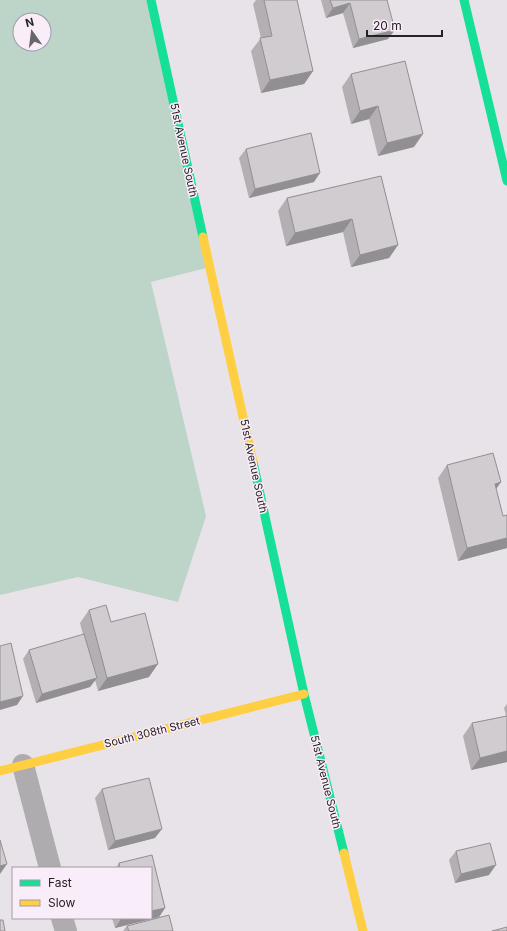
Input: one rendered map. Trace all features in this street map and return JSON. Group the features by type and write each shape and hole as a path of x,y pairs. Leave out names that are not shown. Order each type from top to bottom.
{"main road":[{"name":"51st Avenue South","path":"151,0 304,694 363,931"},
{"path":"464,0 507,181"},
{"name":"South 308th Street","path":"0,770 304,694"}],"street":[{"path":"23,765 50,867"},
{"path":"62,919 66,931"}],"green space":[{"path":"0,0 151,0 210,267 151,282 206,516 178,602 78,577 0,595"}],"building":[{"path":"264,0 297,0 313,71 270,80 260,38 272,36"},
{"path":"330,0 387,0 395,30 359,39 350,3 333,8"},
{"path":"405,61 423,134 387,143 378,106 360,111 351,74"},
{"path":"311,133 320,173 255,189 246,149"},
{"path":"381,176 398,245 360,255 352,219 295,233 287,198"},
{"path":"493,453 501,482 495,484 503,516 507,515 507,538 467,548 447,465"},
{"path":"106,605 111,622 145,613 158,664 107,678 89,610"},
{"path":"84,634 97,678 42,694 29,650"},
{"path":"11,643 23,696 0,702 0,646"},
{"path":"507,716 507,751 480,758 472,723"},
{"path":"149,778 162,829 115,841 102,789"},
{"path":"0,840 7,864 0,866"},
{"path":"490,843 496,865 461,874 456,851"},
{"path":"152,855 165,908 152,911 152,867 120,867 119,863"},
{"path":"169,915 173,931 129,931 127,926"},
{"path":"0,920 3,920 5,931 0,931"},
{"path":"507,927 507,931 492,931"}],"traffic: fast":[{"path":"151,0 203,237"},
{"path":"464,0 507,181"},
{"path":"253,462 304,694 344,853"}],"traffic: slow":[{"path":"203,237 253,462"},
{"path":"0,771 304,694"},
{"path":"344,853 363,931"}]}
